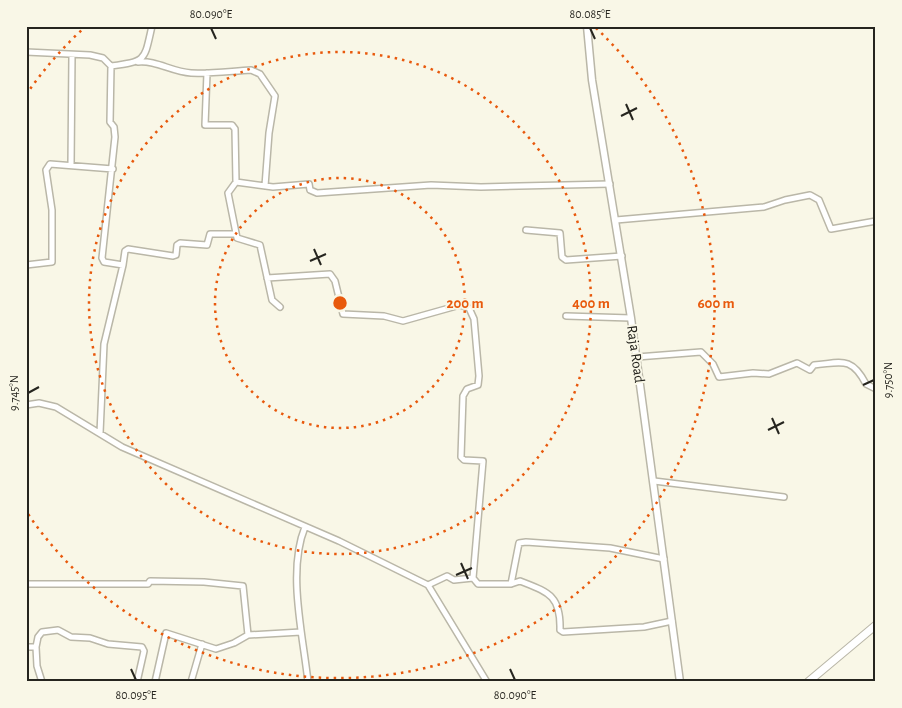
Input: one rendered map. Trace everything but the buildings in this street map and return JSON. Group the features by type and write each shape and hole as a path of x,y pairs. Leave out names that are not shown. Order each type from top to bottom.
{"main road":[{"path":"808,682 876,625"}],"street":[{"path":"138,62 145,56 152,26"},
{"name":"Raja Road","path":"587,26 592,80 637,357 680,682"},
{"path":"26,52 103,58 111,66 110,122 114,127 115,137 102,258 104,262 123,265"},
{"path":"71,165 72,55"},
{"path":"111,66 149,61 183,72 207,73 251,70 260,74 275,96 269,133 265,186"},
{"path":"207,73 205,125 232,125 235,129 236,182 228,194 235,234 237,238 260,245 272,300 280,307"},
{"path":"26,265 52,262 52,210 46,170 50,164 113,169"},
{"path":"236,182 265,186 309,184 310,190 317,193 414,185 481,187 610,184"},
{"path":"616,220 764,207 810,195 819,200 831,228 876,221"},
{"path":"526,230 560,233 562,257 566,260 622,256"},
{"path":"100,433 104,344 125,251 128,249 173,256 176,255 177,245 180,243 207,245 210,234 235,234"},
{"path":"267,278 330,274 335,281 343,314 384,316 403,321 460,305 469,308 474,319 479,376 478,385 467,389 463,396 461,457 464,460 483,461 473,578 478,584 511,584 520,581 548,592 557,603 560,616 560,630 563,632 644,627 672,621"},
{"path":"566,316 631,318"},
{"path":"637,357 701,352 713,364 719,377 753,373 769,374 797,363 810,370 814,365 839,360 847,362 862,377 866,384 876,389"},
{"path":"26,405 39,403 56,407 122,447 339,541 428,586 487,682"},
{"path":"654,481 784,497"},
{"path":"305,527 299,542 297,568 301,632 308,682"},
{"path":"511,584 519,543 610,548 664,559"},
{"path":"428,586 447,576 454,580 473,578"},
{"path":"26,584 148,584 150,580 243,586 248,635"},
{"path":"42,682 37,666 36,647 38,637 42,632 58,630 71,637 90,638 108,644 142,647 144,651 137,682"},
{"path":"156,682 166,633 216,649 248,635 301,632"},
{"path":"192,682 202,644"},
{"path":"26,647 36,647"}]}
